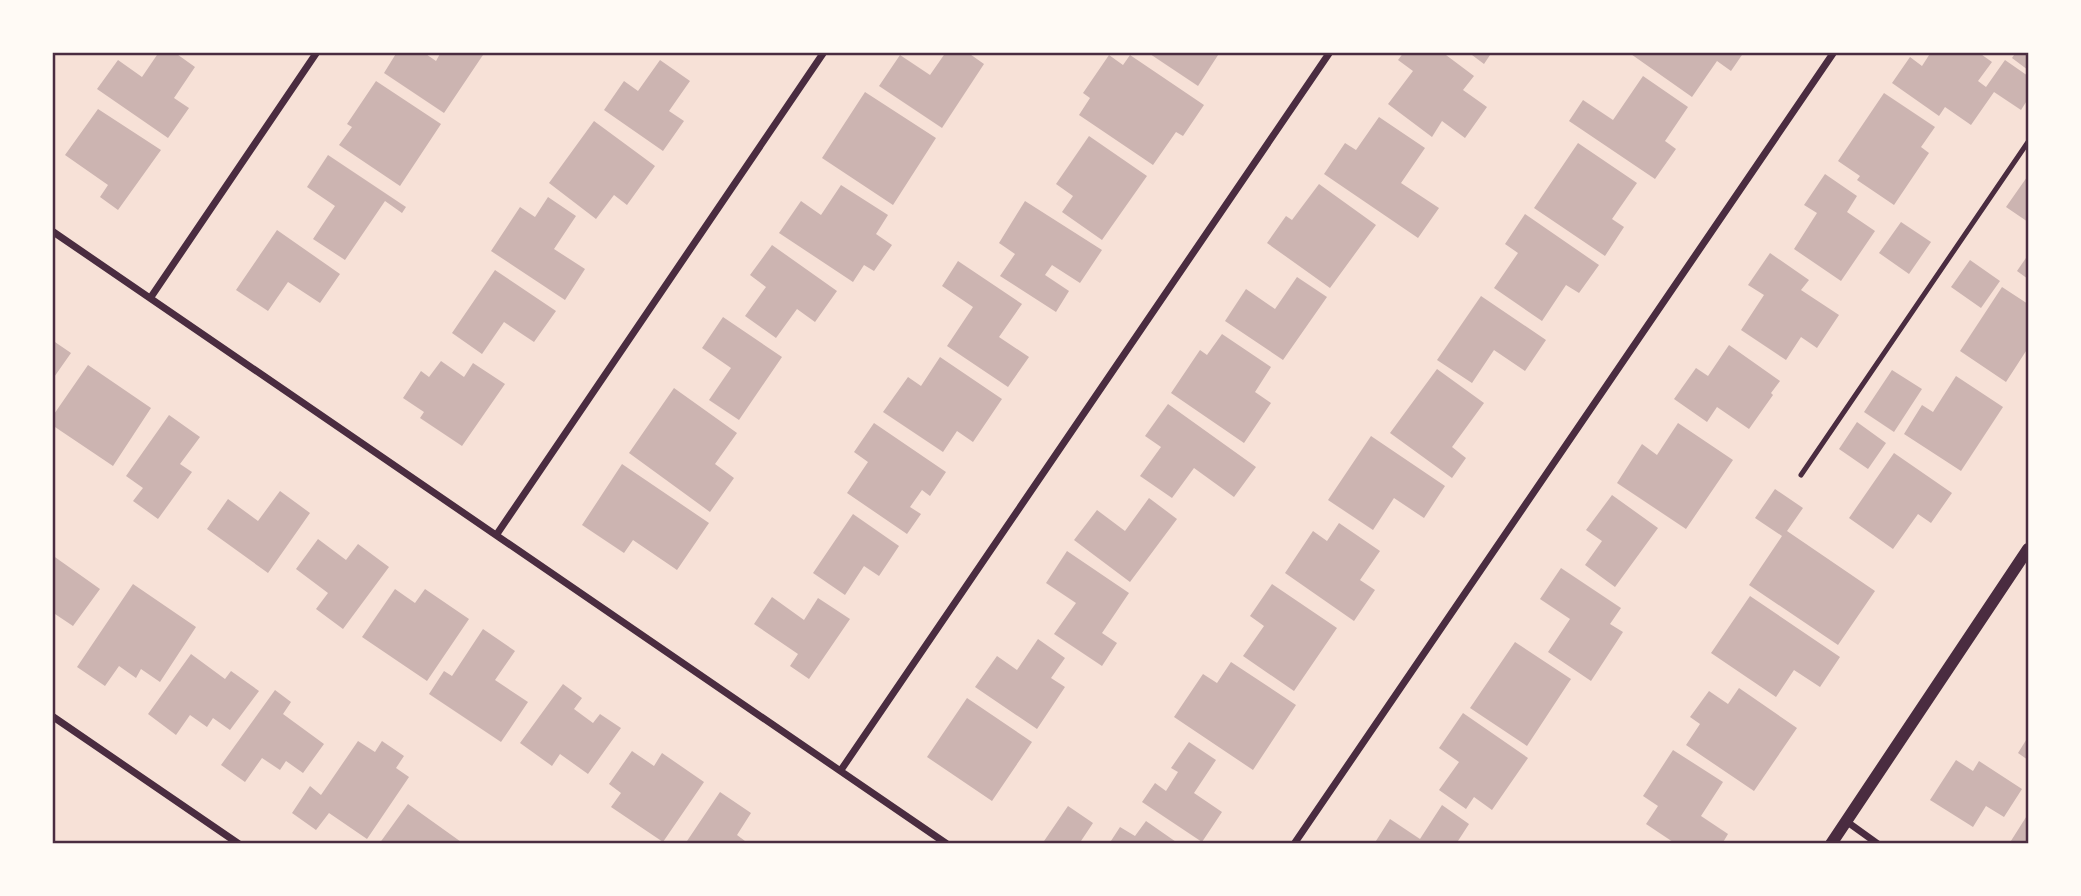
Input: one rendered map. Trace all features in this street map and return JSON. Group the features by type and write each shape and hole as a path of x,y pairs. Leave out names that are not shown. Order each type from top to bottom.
{"street":[{"path":"151,297 317,52"},
{"path":"497,534 824,52"},
{"path":"841,770 1330,52"},
{"path":"1294,844 1834,52"},
{"path":"52,231 947,844"},
{"path":"1831,844 2028,550"},
{"path":"52,716 239,844"},
{"path":"1846,821 1878,844"}],"lane":[{"path":"1801,475 2028,142"}],"building":[{"path":"159,52 174,52 195,67 174,98 189,108 168,138 97,89 118,60 142,77"},
{"path":"397,52 423,52 436,61 441,52 485,52 444,113 384,73"},
{"path":"946,52 967,52 984,64 942,128 879,86 900,55 930,75"},
{"path":"1147,52 1220,52 1198,86"},
{"path":"1404,52 1442,52 1474,76 1463,90 1487,107 1465,138 1442,121 1432,137 1388,104 1413,71 1398,60"},
{"path":"1468,52 1492,52 1484,64"},
{"path":"1628,52 1744,52 1731,71 1717,61 1692,97"},
{"path":"1931,52 1978,52 1992,62 1978,81 1986,87 2005,60 2028,76 2028,99 2021,110 1994,92 1971,125 1945,107 1939,116 1892,83 1910,57 1922,66"},
{"path":"2016,52 2028,52 2028,70 2012,58"},
{"path":"1109,55 1123,65 1130,55 1204,105 1183,136 1176,132 1153,165 1079,115 1090,98 1083,93"},
{"path":"660,60 690,81 669,111 684,121 663,151 604,110 624,81 638,91"},
{"path":"1643,76 1688,107 1665,141 1676,149 1655,179 1569,121 1583,100 1613,120"},
{"path":"376,81 441,124 400,186 339,145 352,127 347,124"},
{"path":"865,92 936,138 893,205 822,158"},
{"path":"1884,93 1935,127 1921,147 1929,153 1894,205 1857,180 1860,176 1838,161"},
{"path":"98,109 161,150 118,210 100,197 108,185 65,155"},
{"path":"1379,117 1425,148 1401,183 1439,208 1418,238 1324,174 1345,143 1356,150"},
{"path":"594,121 655,166 627,205 614,195 596,219 549,183"},
{"path":"1089,136 1147,176 1102,240 1062,212 1073,196 1056,184"},
{"path":"1578,143 1637,183 1612,219 1624,227 1605,256 1534,208"},
{"path":"328,155 406,207 402,213 385,201 345,260 313,239 335,206 307,187"},
{"path":"1825,174 1857,196 1847,212 1875,231 1841,281 1794,249 1817,213 1804,205"},
{"path":"2028,178 2028,222 2006,207"},
{"path":"1319,184 1376,225 1330,288 1267,243 1286,216 1292,220"},
{"path":"841,185 888,215 876,234 892,245 874,271 864,265 853,282 779,233 801,201 821,215"},
{"path":"548,197 576,216 554,249 585,269 565,300 491,251 520,207 535,217"},
{"path":"1025,201 1102,250 1080,283 1052,265 1045,275 1069,291 1056,312 1000,276 1015,254 999,243"},
{"path":"1525,214 1599,265 1579,293 1566,285 1542,321 1494,288 1518,253 1505,244"},
{"path":"1901,222 1931,242 1909,274 1879,253"},
{"path":"277,230 340,274 320,303 288,282 268,311 236,290"},
{"path":"772,245 837,291 815,322 797,309 776,338 745,316 766,287 750,275"},
{"path":"1770,253 1809,280 1801,290 1839,315 1817,348 1801,337 1786,360 1741,330 1764,295 1748,285"},
{"path":"2028,255 2028,279 2017,271"},
{"path":"1970,260 2000,281 1981,308 1951,287"},
{"path":"958,261 1022,304 999,337 1029,357 1008,387 947,346 973,307 942,286"},
{"path":"495,270 556,311 534,342 504,322 482,354 452,333"},
{"path":"1297,277 1327,297 1283,360 1225,321 1246,289 1275,309"},
{"path":"2002,287 2028,304 2028,348 2006,382 1960,351"},
{"path":"1481,296 1546,340 1525,371 1494,350 1472,383 1437,360"},
{"path":"723,317 782,357 739,420 709,400 731,368 702,348"},
{"path":"1222,334 1271,367 1255,392 1271,403 1244,443 1171,393 1200,350 1207,355"},
{"path":"52,340 71,353 52,380"},
{"path":"1729,345 1780,381 1749,429 1717,407 1707,422 1674,399 1696,368 1708,376"},
{"path":"940,357 1002,399 973,442 957,431 943,452 883,412 908,377 921,386"},
{"path":"441,361 464,377 473,363 505,384 462,446 420,418 424,412 403,398 421,371 429,377"},
{"path":"88,365 151,408 113,466 52,425 52,417"},
{"path":"1437,369 1484,403 1452,447 1466,458 1452,478 1390,433"},
{"path":"1892,370 1922,389 1894,432 1864,412"},
{"path":"1956,376 2003,407 1961,471 1904,434 1922,405 1933,412"},
{"path":"674,388 737,433 715,464 734,478 710,512 629,453"},
{"path":"1168,404 1256,467 1234,497 1194,468 1172,498 1140,476 1161,447 1145,436"},
{"path":"169,415 200,437 180,464 192,472 158,519 133,501 143,488 126,476"},
{"path":"1857,422 1886,443 1868,469 1839,449"},
{"path":"874,423 946,472 930,496 922,490 910,507 921,514 907,534 847,493 868,462 854,452"},
{"path":"1678,423 1733,460 1686,529 1617,483 1642,444 1657,455"},
{"path":"1371,436 1445,486 1424,518 1394,498 1373,530 1328,500"},
{"path":"1894,453 1952,493 1931,523 1918,514 1893,549 1849,518"},
{"path":"622,464 709,523 677,570 633,540 624,553 582,525"},
{"path":"1775,489 1803,508 1787,531 1875,591 1838,645 1749,585 1782,536 1755,518"},
{"path":"280,491 310,513 268,573 207,529 228,499 258,521"},
{"path":"1612,495 1658,528 1615,587 1585,565 1602,541 1586,530"},
{"path":"1149,498 1177,519 1130,582 1074,540 1097,510 1125,531"},
{"path":"853,514 899,546 879,576 864,566 845,595 813,573"},
{"path":"1339,523 1380,551 1360,580 1375,590 1354,621 1285,573 1313,531 1327,541"},
{"path":"318,539 346,560 358,544 389,567 343,629 316,609 328,593 296,569"},
{"path":"1067,551 1129,593 1102,633 1117,643 1102,666 1054,634 1076,603 1046,583"},
{"path":"52,555 100,589 73,626 52,612"},
{"path":"1561,568 1621,608 1610,624 1623,632 1591,681 1548,652 1570,619 1540,599"},
{"path":"133,584 196,627 160,682 141,669 136,678 119,666 105,686 77,667"},
{"path":"1272,584 1337,628 1294,691 1243,656 1264,626 1250,616"},
{"path":"395,589 415,603 425,589 469,619 427,681 362,637"},
{"path":"1750,596 1840,657 1820,687 1794,670 1776,697 1711,653"},
{"path":"772,597 804,620 818,598 850,619 809,679 790,666 798,654 754,624"},
{"path":"483,629 515,651 495,680 528,702 501,742 429,694 444,671 452,676"},
{"path":"1038,639 1065,658 1051,678 1065,687 1037,729 975,687 997,656 1017,670"},
{"path":"1515,642 1571,679 1527,746 1470,708"},
{"path":"191,654 225,679 231,671 259,691 230,730 213,718 207,727 190,715 176,735 148,714"},
{"path":"1231,662 1296,705 1253,770 1174,717 1203,674 1217,683"},
{"path":"563,684 582,698 574,709 593,723 600,714 621,728 588,774 560,754 552,766 520,743"},
{"path":"1739,688 1797,728 1754,791 1686,745 1700,724 1690,717 1709,691 1728,704"},
{"path":"275,690 291,702 283,714 324,744 303,773 286,761 280,770 262,758 245,782 221,765"},
{"path":"967,698 1032,742 992,801 927,757"},
{"path":"1463,713 1528,758 1492,810 1474,797 1466,809 1439,790 1459,762 1439,748"},
{"path":"2028,737 2028,760 2018,753"},
{"path":"358,741 375,752 382,741 404,756 396,768 409,777 367,839 329,813 316,830 292,813 310,786 321,795"},
{"path":"1189,742 1216,760 1194,793 1222,812 1202,842 1142,802 1155,783 1166,791 1178,772 1171,768"},
{"path":"1673,750 1723,782 1701,816 1728,834 1722,844 1676,844 1646,824 1658,806 1643,796"},
{"path":"632,751 654,766 662,753 704,782 663,842 611,807 621,793 609,784"},
{"path":"1956,760 1973,771 1979,761 2022,789 2004,817 1986,806 1973,827 1930,800"},
{"path":"720,792 751,813 737,835 749,844 685,844"},
{"path":"408,804 464,844 379,844"},
{"path":"1442,805 1469,824 1456,844 1374,844 1390,819 1420,839"},
{"path":"1068,806 1093,823 1079,844 1042,844"},
{"path":"2028,814 2028,844 2009,844"},
{"path":"1146,821 1179,844 1109,844 1120,827 1135,836"}]}
